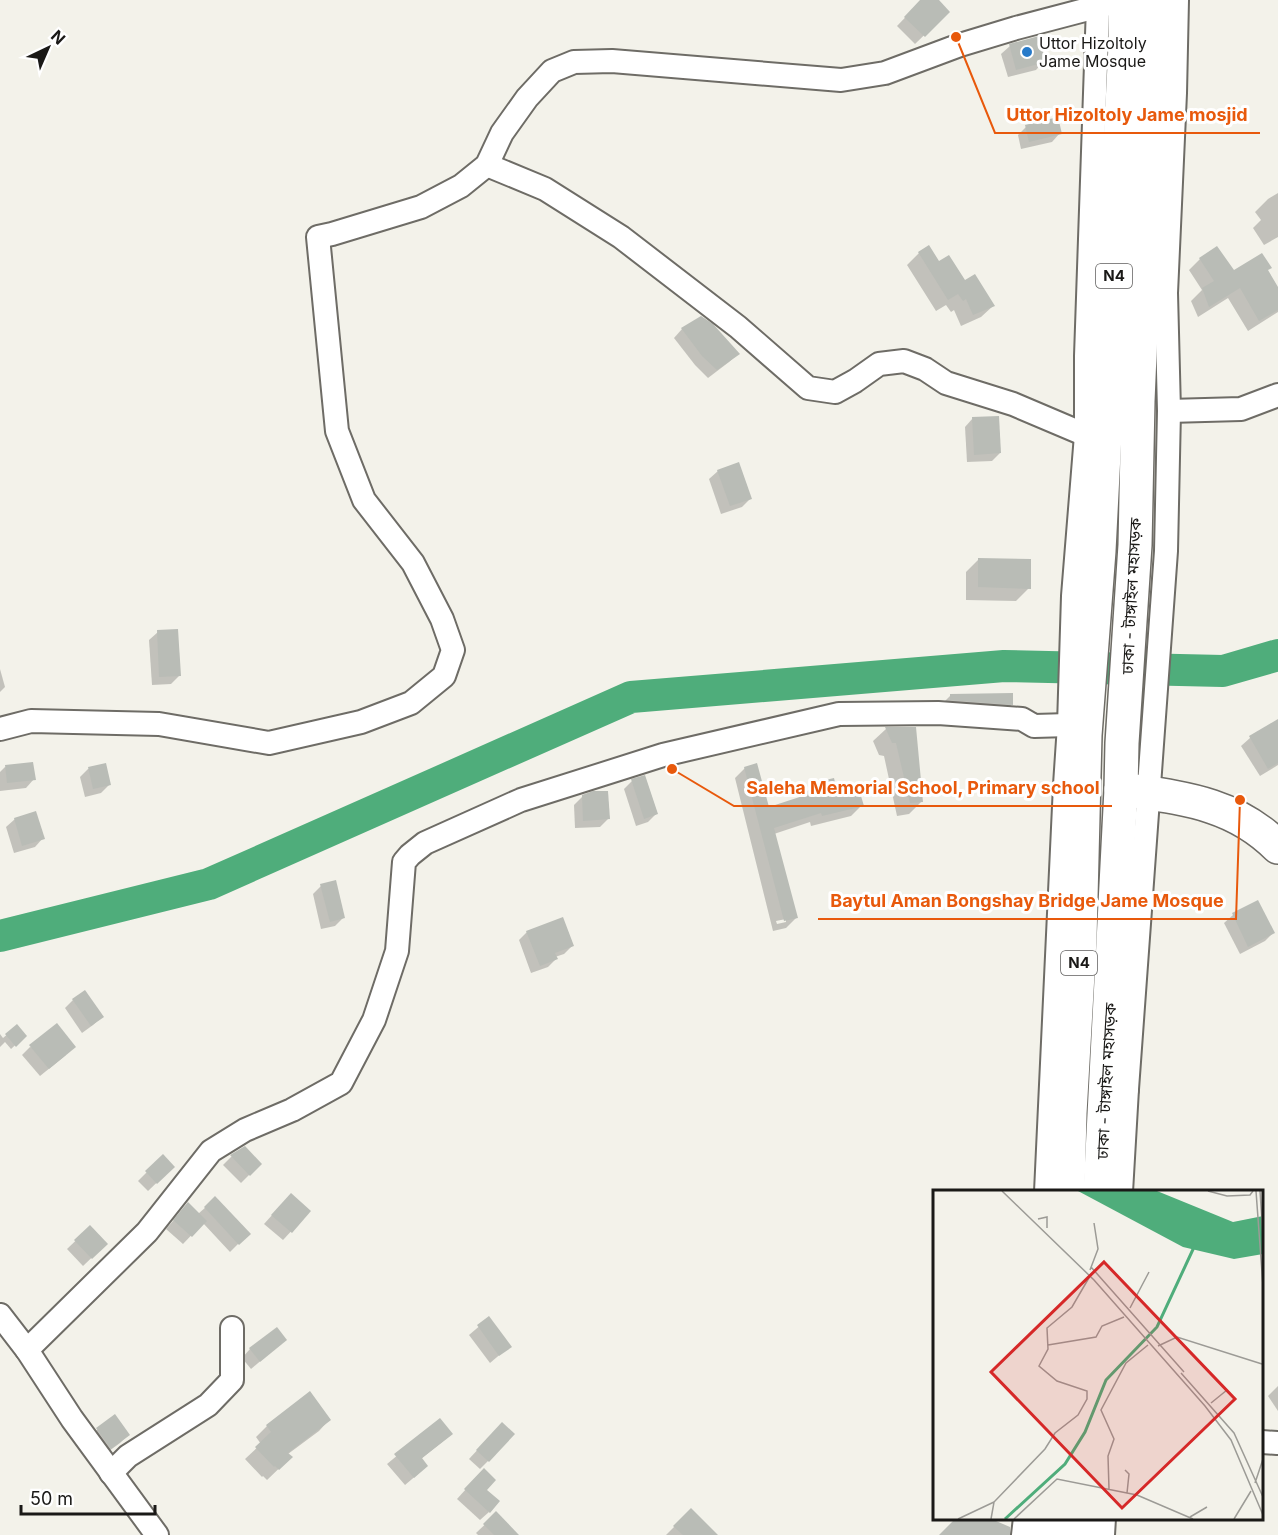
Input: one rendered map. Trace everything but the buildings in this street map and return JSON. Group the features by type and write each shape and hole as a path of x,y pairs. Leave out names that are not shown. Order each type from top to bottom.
{"highway":[{"name":"ঢাকা - টাঙ্গাইল মহাসড়ক","path":"1100,1190 1116,1083 1135,791 1122,742 1150,548 1138,401 1154,0"},
{"name":"ঢাকা - টাঙ্গাইল মহাসড়ক","path":"1077,730 1099,551 1118,198 1125,46 1111,2"},
{"name":"N4","path":"1068,1190 1080,939 1077,730"},
{"path":"1135,791 1216,807 1255,826 1278,847"},
{"path":"1047,1535 1049,1520"},
{"path":"1077,1535 1078,1520"}],"street":[{"path":"1135,791 1156,703 1150,548 1169,411 1166,293 1177,0"},
{"path":"0,729 31,721 159,724 269,743 361,722 411,703 444,676 453,650 442,619 413,564 364,500 337,432 318,237 421,207 461,186 487,165 502,133 527,99 552,71 574,62 612,61 841,80 885,73 960,45 1111,2 1086,356 1086,435 1073,596 1077,730 1065,785 1046,1190"},
{"path":"487,165 545,189 621,237 738,327 808,388 835,392 879,364 904,361 925,369 946,383 1013,404 1086,435"},
{"path":"1169,411 1241,409 1278,395"},
{"path":"27,1350 147,1232 211,1151 245,1130 292,1110 340,1083 374,1020 397,951 404,862 425,843 521,800 663,755 839,714 938,713 1022,719 1034,726 1077,730"},
{"path":"1116,1083 1120,1190"},
{"path":"0,1315 27,1350 72,1419 157,1535"},
{"path":"111,1473 128,1456 208,1406 232,1380 232,1329"},
{"path":"1023,1535 1025,1520"},
{"path":"1102,1535 1104,1520"}],"waterway":[{"path":"0,936 209,884 631,697 1004,666 1223,671 1278,655"}],"place":[{"name":"Uttor Hizoltoly Jame mosjid","path":"956,37"},
{"name":"Uttor Hizoltoly Jame Mosque","path":"1027,52"},
{"name":"Saleha Memorial School, Primary school","path":"672,769"},
{"name":"Baytul Aman Bongshay Bridge Jame Mosque","path":"1240,800"}]}
